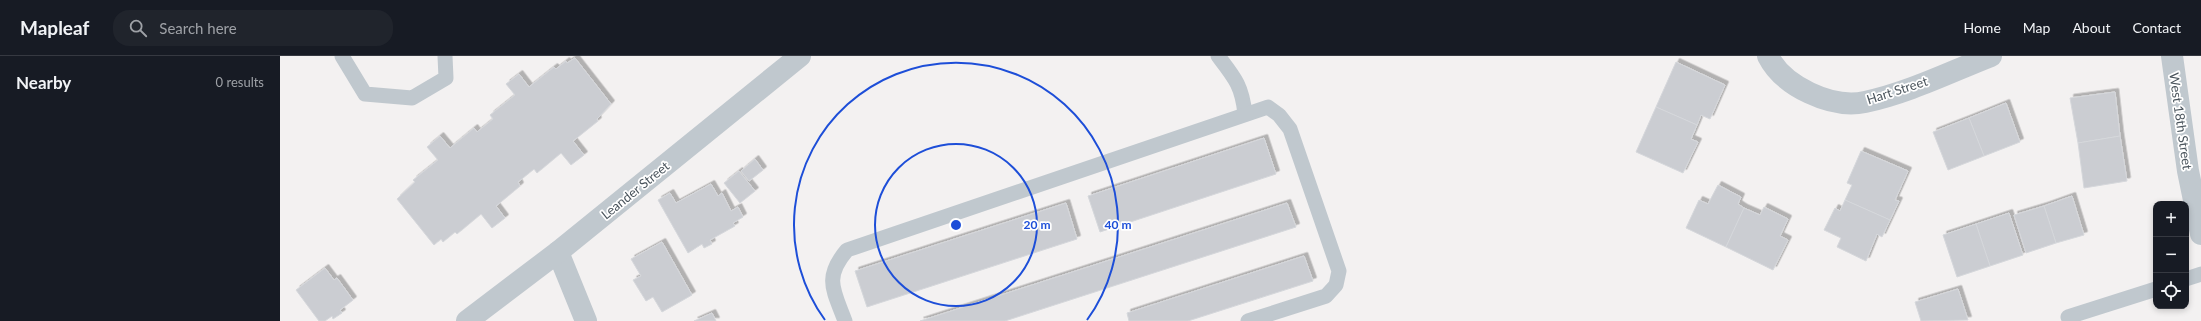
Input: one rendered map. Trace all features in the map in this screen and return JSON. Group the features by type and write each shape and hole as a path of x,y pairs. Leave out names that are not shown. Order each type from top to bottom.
{"street":[{"name":"Leander Street","path":"467,321 558,252 800,56"},
{"name":"Hart Street","path":"1768,56 1774,67 1795,87 1819,97 1845,102 1864,102 1908,88 1992,56"},
{"name":"West 18th Street","path":"2172,56 2188,171 2201,234"},
{"path":"558,252 586,321"}],"lane":[{"path":"342,56 365,94 412,98 446,78 445,56"},
{"path":"1218,56 1234,77 1243,94 1245,114"},
{"path":"845,321 833,287 832,274 837,262 847,250 1268,107 1278,115 1290,129 1338,271 1336,285 1326,296 1248,321"},
{"path":"2189,278 2201,274"},
{"path":"2068,317 2153,290"}],"building":[{"path":"575,58 611,104 597,119 598,121 573,141 584,155 571,165 561,153 537,173 534,169 518,182 520,186 496,206 505,218 492,228 481,214 457,234 455,232 443,242 441,239 434,245 397,199 415,182 413,180 438,160 427,147 440,136 450,148 474,128 477,132 493,119 490,115 515,95 506,84 519,74 529,87 554,67 556,69 566,61 567,63"},
{"path":"1676,62 1725,85 1710,119 1701,115 1697,125 1656,107"},
{"path":"2115,92 2120,136 2078,143 2070,98"},
{"path":"2006,103 2020,142 1984,156 1969,118"},
{"path":"1656,107 1697,125 1691,139 1698,142 1683,173 1636,152"},
{"path":"1969,118 1984,156 1948,170 1933,132"},
{"path":"2120,136 2127,181 2084,188 2078,143"},
{"path":"1264,138 1276,174 1100,232 1088,196"},
{"path":"1861,151 1908,171 1895,200 1899,201 1890,220 1845,200 1852,185 1847,183"},
{"path":"755,159 763,170 749,181 741,171"},
{"path":"739,171 755,191 740,203 724,183"},
{"path":"711,184 718,196 722,193 731,211 738,207 743,217 733,223 735,226 710,240 712,244 704,248 702,244 688,253 658,200 670,193 676,203"},
{"path":"1718,185 1741,197 1738,204 1744,208 1726,247 1686,228 1699,200 1708,204"},
{"path":"2072,196 2084,235 2056,243 2044,206"},
{"path":"1845,200 1890,220 1882,237 1877,234 1866,261 1837,247 1841,238 1824,230 1835,208 1840,211"},
{"path":"1066,203 1077,239 867,307 855,271"},
{"path":"1287,203 1296,227 1005,321 920,321"},
{"path":"2044,206 2056,243 2026,253 2014,215"},
{"path":"1764,207 1788,219 1780,236 1788,240 1773,270 1726,247 1744,208 1760,215"},
{"path":"2009,213 2023,255 1990,266 1976,224"},
{"path":"1976,224 1990,266 1957,277 1943,235"},
{"path":"662,242 692,295 662,312 653,297 646,301 633,280 641,276 631,259"},
{"path":"1304,256 1313,281 1188,321 1129,321 1127,313"},
{"path":"325,268 334,280 337,278 353,300 340,310 342,313 333,319 332,316 325,321 319,321 296,290"},
{"path":"1958,289 1968,320 1921,321 1915,302"},
{"path":"712,313 716,321 694,321"}]}
